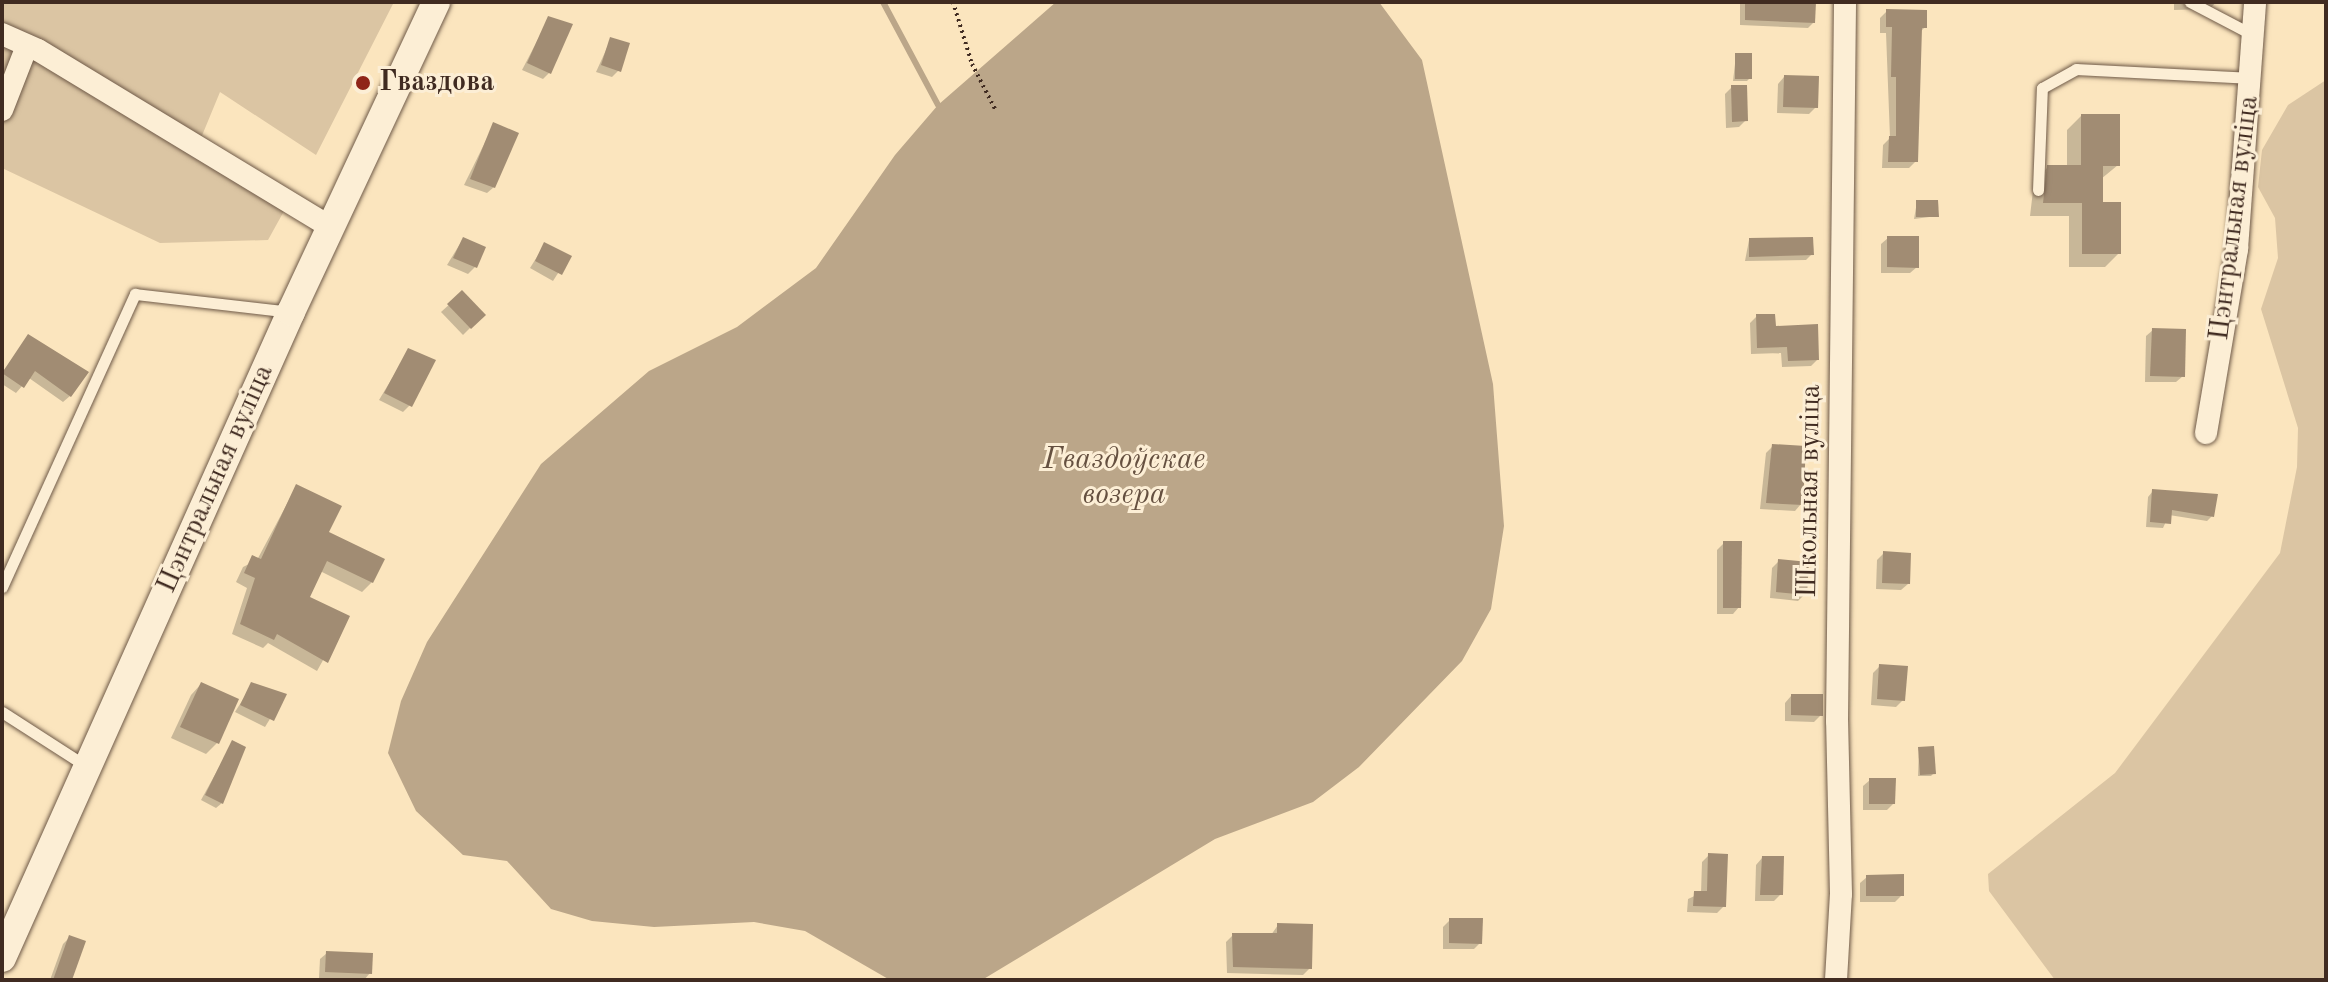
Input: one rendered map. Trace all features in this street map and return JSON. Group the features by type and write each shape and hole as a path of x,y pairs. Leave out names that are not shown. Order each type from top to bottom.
{"street":[{"name":"Цэнтральная вуліца","path":"5,946 291,312 436,2"},
{"name":"Школьная вуліца","path":"1836,980 1841,894 1837,721 1845,2"},
{"name":"Цэнтральная вуліца","path":"2206,433 2237,249 2252,78 2255,2"},
{"path":"2,34 330,227"},
{"path":"2,110 27,46"}],"lane":[{"path":"2190,2 2255,36"},
{"path":"2038,190 2042,88 2076,69 2252,78"},
{"path":"2,587 135,294 291,312"},
{"path":"2,712 88,767"}],"path":[{"path":"953,2 972,64 996,111"}],"shaded area":[{"path":"2,2 394,2 316,155 220,92 201,138 289,202 268,240 160,243 2,168"},
{"path":"2326,80 2326,980 2055,980 1989,891 1988,874 2115,773 2280,553 2297,467 2298,428 2261,309 2278,258 2275,218 2258,187 2262,150 2288,105"}],"water":[{"name":"Гваздоўскае возера","path":"1056,2 1379,2 1422,60 1493,384 1504,526 1491,609 1462,661 1359,767 1313,802 1215,839 982,980 890,980 805,931 754,922 654,927 592,921 551,909 507,861 463,855 416,811 388,753 401,701 427,642 541,464 649,371 737,327 816,268 895,155 938,105"}],"building":[{"path":"1745,2 1816,2 1815,23 1745,20"},
{"path":"1886,9 1927,10 1927,28 1922,28 1918,162 1888,162 1889,136 1896,136 1896,77 1891,77 1892,27 1886,27"},
{"path":"548,16 573,24 551,74 527,63"},
{"path":"610,37 630,43 621,72 601,65"},
{"path":"1735,53 1752,53 1752,79 1735,79"},
{"path":"1784,75 1819,76 1818,108 1783,107"},
{"path":"1731,85 1747,85 1748,121 1732,122"},
{"path":"2081,114 2120,114 2120,166 2103,166 2103,202 2121,202 2121,254 2082,254 2082,203 2043,203 2047,165 2081,165"},
{"path":"493,122 519,133 495,188 470,179"},
{"path":"1916,200 1938,200 1939,217 1916,217"},
{"path":"1887,236 1919,236 1919,268 1887,267"},
{"path":"463,237 486,247 477,268 453,258"},
{"path":"1813,237 1814,255 1749,257 1749,238"},
{"path":"544,242 572,256 562,275 535,261"},
{"path":"462,290 486,315 471,329 447,304"},
{"path":"1756,314 1775,314 1776,326 1818,324 1819,360 1788,361 1787,347 1757,348"},
{"path":"2152,328 2186,329 2185,377 2150,376"},
{"path":"28,334 89,372 71,397 35,371 24,388 2,373"},
{"path":"408,348 436,360 412,407 384,393"},
{"path":"1772,444 1806,446 1803,505 1766,503"},
{"path":"296,484 342,506 329,532 385,559 373,583 327,561 310,597 350,616 328,663 277,634 274,640 240,624 255,578 244,573 252,555 261,559"},
{"path":"2152,489 2218,494 2214,517 2172,510 2171,524 2150,522"},
{"path":"1723,541 1742,541 1741,608 1723,608"},
{"path":"1883,551 1911,553 1910,584 1882,583"},
{"path":"1778,559 1809,562 1807,595 1776,592"},
{"path":"1879,664 1908,666 1905,701 1877,699"},
{"path":"201,682 239,699 219,744 180,727"},
{"path":"251,682 287,694 274,721 240,705"},
{"path":"1791,694 1823,694 1823,716 1791,715"},
{"path":"232,740 246,747 223,804 205,795"},
{"path":"1934,746 1936,774 1920,775 1918,747"},
{"path":"1869,778 1896,778 1895,804 1869,804"},
{"path":"1708,853 1728,854 1726,907 1693,906 1694,891 1707,891"},
{"path":"1762,856 1784,856 1783,895 1760,895"},
{"path":"1904,874 1904,896 1866,896 1866,875"},
{"path":"1449,918 1483,918 1482,944 1449,943"},
{"path":"1277,923 1313,924 1312,969 1233,967 1232,933 1277,933"},
{"path":"69,935 86,941 72,980 53,980"},
{"path":"326,951 373,953 372,974 325,972"}],"waterway":[{"path":"883,2 938,105"}],"place":[{"name":"Гваздова","path":"363,83"}]}
